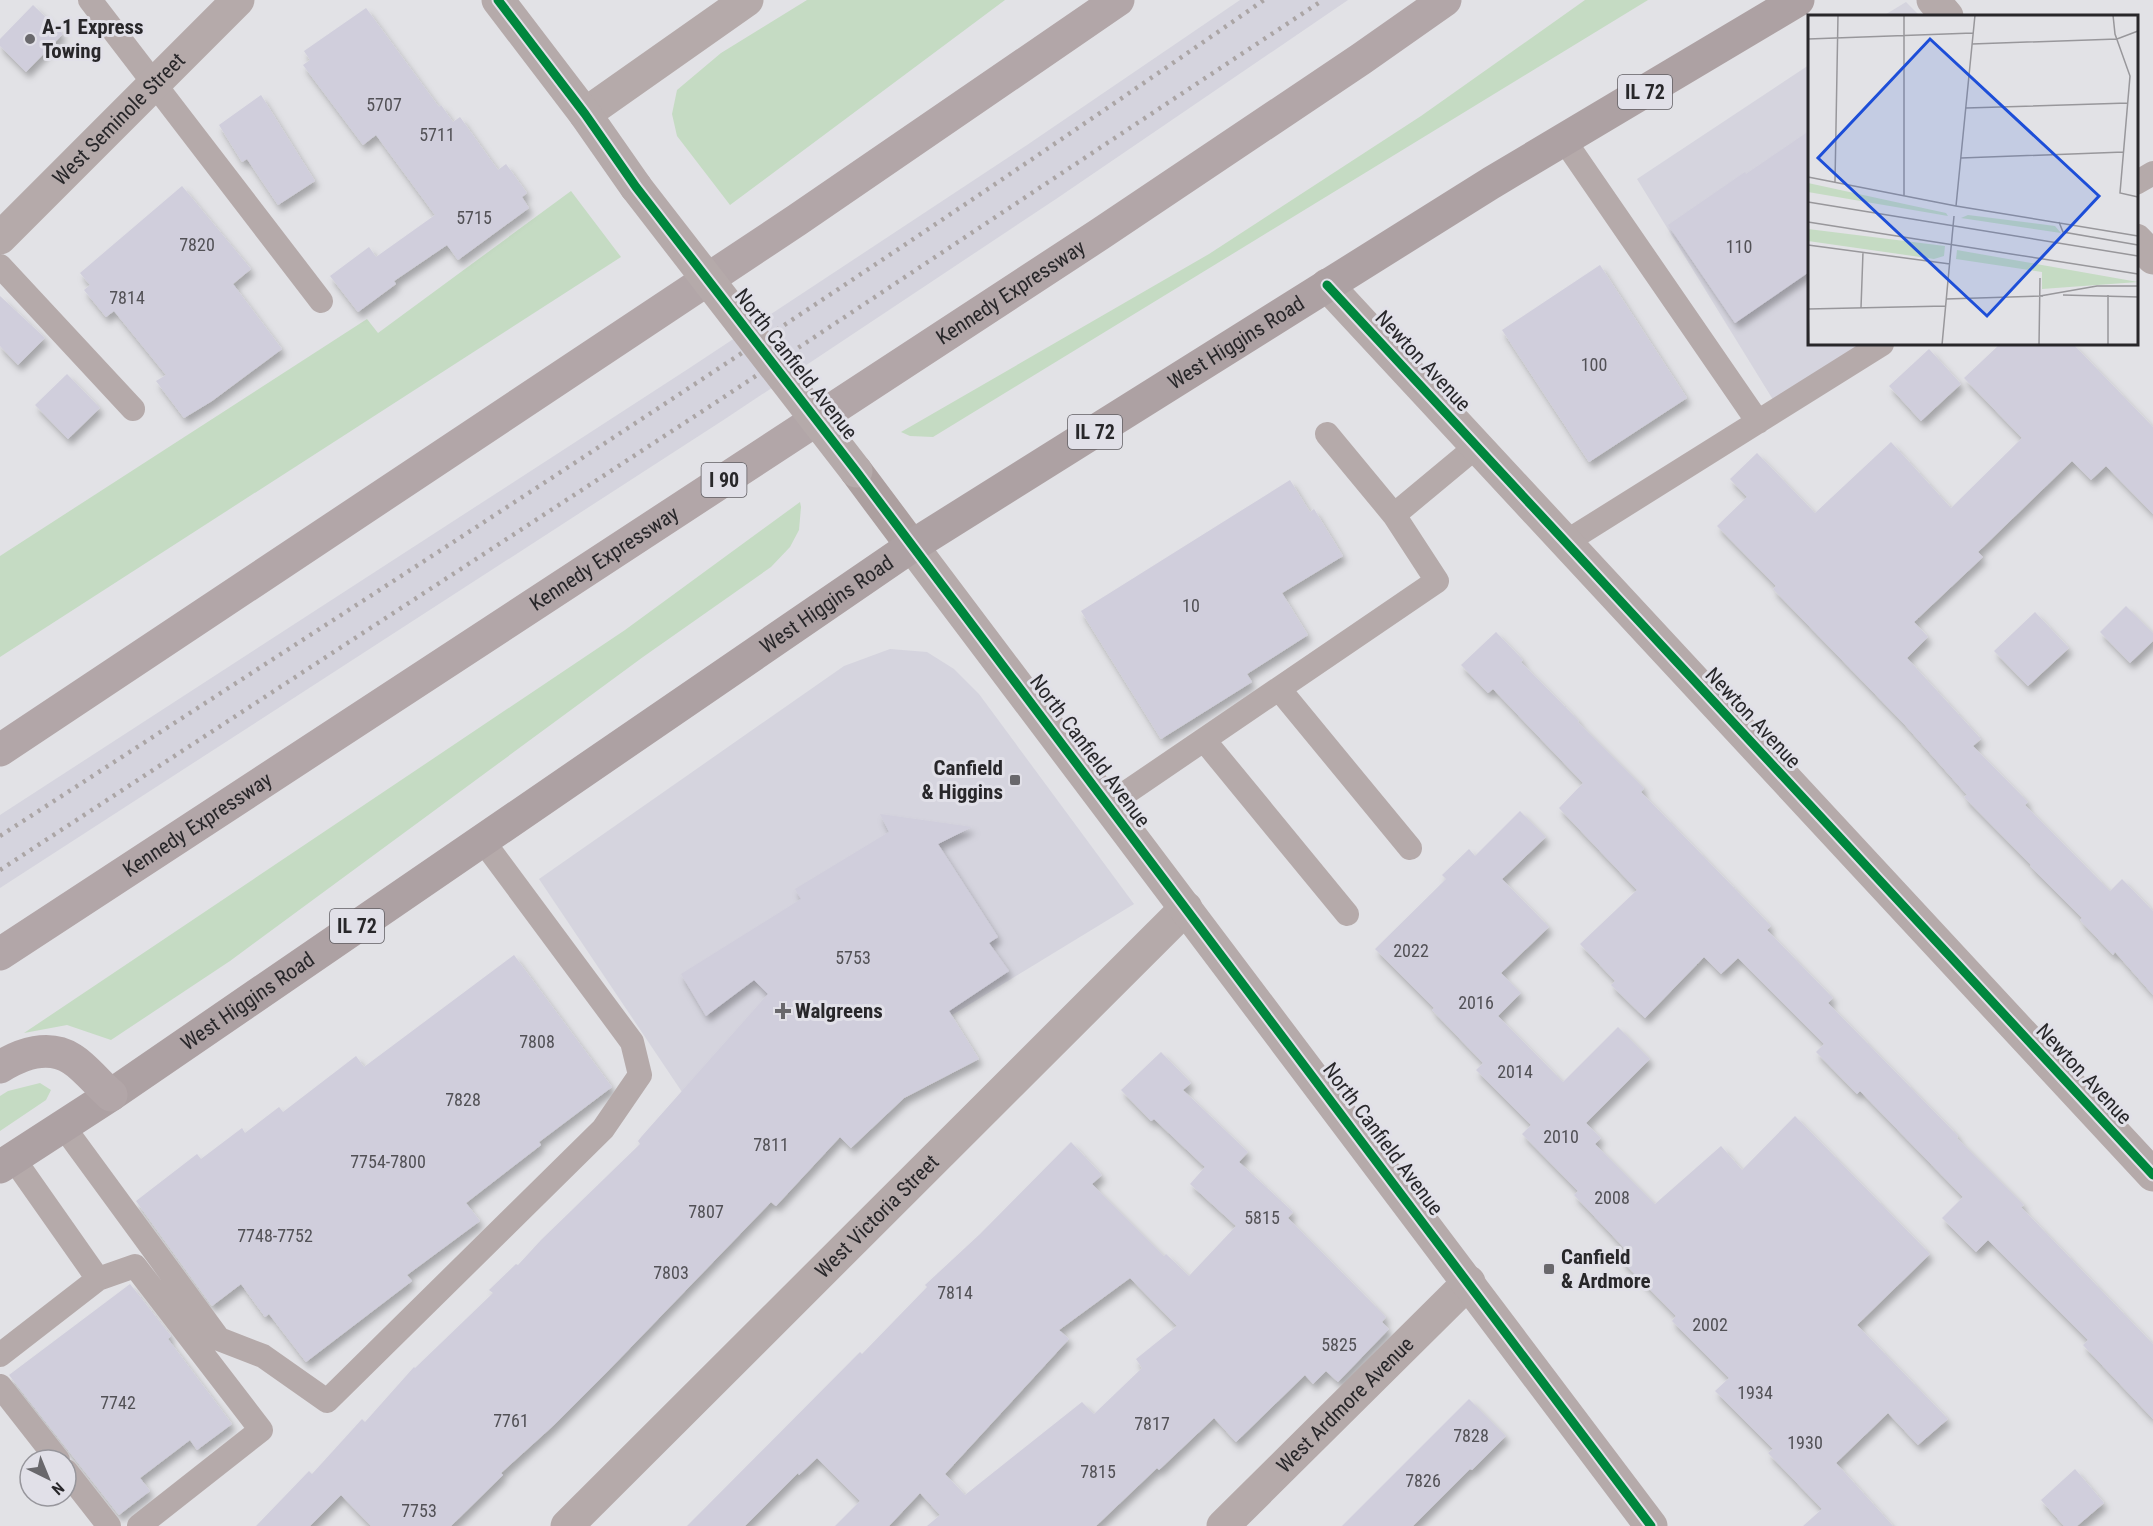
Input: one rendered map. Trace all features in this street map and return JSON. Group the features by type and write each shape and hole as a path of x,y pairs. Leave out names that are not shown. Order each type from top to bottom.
{"highway":[{"path":"0,750 798,220 1118,0"},
{"name":"Kennedy Expressway","path":"0,954 1100,234 1362,59 1445,0"},
{"path":"0,1067 17,1056 49,1051 72,1058 111,1095"}],"main road":[{"name":"West Higgins Road","path":"7,1163 111,1095 912,546 1491,183 1798,0"},
{"name":"North Canfield Avenue","path":"856,471 912,546"}],"street":[{"name":"West Seminole Street","path":"0,238 238,0"},
{"name":"North Canfield Avenue","path":"498,0 585,114 636,187 856,471"},
{"path":"585,114 747,0"},
{"path":"1933,0 1946,15"},
{"path":"2138,242 2153,258"},
{"name":"Newton Avenue","path":"1327,285 2153,1175"},
{"name":"North Canfield Avenue","path":"912,546 1469,1282 1640,1522"},
{"name":"West Victoria Street","path":"567,1526 1186,908"},
{"name":"West Ardmore Avenue","path":"1222,1526 1469,1282"}],"lane":[{"path":"90,0 321,301"},
{"path":"1564,140 1758,422"},
{"path":"2138,182 2153,173"},
{"path":"0,266 133,409"},
{"path":"1566,542 1880,345"},
{"path":"1108,805 1437,581 1394,515 1327,434"},
{"path":"1394,515 1477,446"},
{"path":"1279,689 1410,848"},
{"path":"1204,740 1347,914"},
{"path":"63,1126 219,1339 262,1356 327,1401 603,1129 640,1076 632,1042 483,841"},
{"path":"7,1163 98,1279"},
{"path":"0,1355 98,1279 135,1266 261,1430 139,1526"},
{"path":"0,1386 48,1448"},
{"path":"78,1486 109,1526"}],"shaded area":[{"path":"1240,0 1348,0 1056,199 725,419 0,888 0,815 688,369 1027,145"},
{"path":"1906,2 1919,15 1885,15"},
{"path":"1808,66 1808,345 1864,345 1775,403 1637,179"},
{"path":"890,649 927,652 954,669 979,694 1134,904 798,1109 684,1095 539,879 844,666"}],"green space":[{"path":"807,0 1005,0 730,205 677,136 672,114 677,90 721,53"},
{"path":"1585,0 1648,0 933,437 910,436 901,432 1209,254 1421,116"},
{"path":"571,191 621,257 0,657 0,556 367,319 378,333"},
{"path":"800,502 799,530 790,547 771,567 643,657 230,961 111,1040 67,1025 24,1033 625,630"},
{"path":"40,1083 51,1090 46,1100 0,1131 0,1096 8,1091"}],"building":[{"path":"33,5 63,34 26,72 0,46 0,39"},
{"path":"366,8 439,107 441,105 453,122 460,117 498,170 506,164 527,193 522,197 529,208 458,260 447,245 394,281 396,284 358,312 330,276 369,247 376,257 435,215 376,135 363,145 303,65 310,60 304,51"},
{"path":"261,95 315,181 278,205 247,159 242,162 219,125"},
{"path":"1808,132 1808,273 1735,323 1668,225 1745,172 1746,174"},
{"path":"182,186 251,269 233,284 282,349 212,401 184,418 156,381 166,375 114,311 106,317 84,290 90,285 80,273"},
{"path":"1600,265 1687,398 1589,462 1502,330"},
{"path":"0,296 45,338 18,365 0,346"},
{"path":"1999,345 2074,345 2153,427 2153,514 2106,466 2091,480 2072,461 1978,552 1983,557 1914,622 1928,637 1907,658 1981,739 1973,746 2028,802 2025,805 2110,891 2122,879 2153,911 2153,995 2115,952 2113,955 2080,920 2082,918 1964,797 1967,795 1905,725 1773,589 1776,586 1717,526 1747,497 1730,479 1757,453 1815,513 1891,442 1951,508 2022,438 1964,378"},
{"path":"1929,349 1961,384 1921,421 1889,386"},
{"path":"67,374 100,408 68,439 35,405"},
{"path":"1290,480 1310,512 1314,509 1343,556 1282,593 1308,635 1247,674 1252,682 1161,739 1081,611"},
{"path":"2126,606 2153,633 2153,641 2130,663 2100,632"},
{"path":"2035,612 2069,648 2028,686 1994,651"},
{"path":"1496,632 1523,660 1521,662 1644,788 1641,792 1771,926 1767,930 1833,998 1828,1003 2024,1205 2021,1207 2153,1344 2153,1419 2083,1345 2088,1340 1988,1240 1976,1252 1942,1218 1963,1197 1860,1091 1857,1094 1816,1052 1824,1044 1738,958 1721,974 1704,957 1645,1018 1611,985 1615,981 1580,944 1637,890 1559,808 1583,783 1493,689 1488,693 1461,665"},
{"path":"1520,811 1546,837 1502,879 1549,927 1501,973 1521,993 1498,1016 1563,1082 1618,1027 1650,1059 1586,1123 1601,1138 1595,1144 1655,1204 1721,1146 1742,1170 1795,1116 1930,1254 1857,1325 1948,1419 1918,1445 1888,1413 1836,1463 1893,1526 1803,1526 1822,1509 1768,1453 1773,1449 1715,1391 1729,1378 1672,1321 1676,1316 1621,1260 1629,1253 1574,1195 1578,1191 1522,1134 1531,1125 1476,1070 1483,1063 1432,1010 1434,1008 1375,949 1446,879 1442,875 1469,849 1475,856"},
{"path":"880,814 972,827 938,844 998,937 989,943 1009,971 949,1011 979,1059 904,1098 851,1148 840,1137 776,1206 771,1202 606,1373 501,1473 503,1475 451,1526 371,1526 341,1495 310,1526 256,1526 309,1471 312,1474 362,1419 365,1422 414,1367 493,1293 489,1290 516,1264 518,1265 640,1144 638,1141 642,1136 768,994 754,980 706,1016 681,974 801,899 795,889 889,832"},
{"path":"514,955 612,1087 539,1142 541,1145 466,1203 480,1221 407,1275 412,1281 306,1362 269,1314 265,1317 241,1284 212,1306 136,1201 197,1154 201,1159 242,1128 245,1133 279,1107 283,1112 356,1056 364,1067"},
{"path":"1161,1052 1191,1083 1183,1090 1248,1152 1239,1162 1293,1212 1288,1218 1386,1317 1382,1322 1389,1329 1338,1382 1326,1371 1313,1384 1305,1375 1236,1442 1214,1418 1096,1526 927,1526 940,1515 920,1493 889,1526 835,1526 860,1501 817,1458 799,1475 798,1473 745,1526 687,1526 860,1352 862,1354 927,1287 925,1285 980,1234 1071,1142 1102,1175 1092,1184 1164,1256 1166,1254 1189,1276 1236,1226 1190,1184 1205,1167 1154,1119 1151,1121 1121,1090","holes":["1130,1278 1177,1326 1136,1359 1142,1368 1094,1414 1082,1402 965,1495 945,1474 1069,1339 1059,1330"]},
{"path":"130,1284 171,1336 168,1339 232,1424 197,1450 190,1440 140,1478 150,1491 119,1515 78,1463 78,1448 66,1448 9,1375"},
{"path":"1469,1399 1506,1436 1413,1526 1342,1526"},
{"path":"2075,1469 2104,1503 2077,1526 2064,1526 2041,1500"}],"railway":[{"path":"0,836 794,319 1264,0"},
{"path":"0,870 718,401 1323,0"}],"cycle path":[{"path":"498,0 585,114 636,187 856,471 1651,1526"},
{"path":"1327,285 2153,1175"}],"place":[{"name":"A-1 Express Towing","path":"30,39"},
{"name":"Canfield & Higgins","path":"1015,780"},
{"name":"Walgreens","path":"783,1011"},
{"name":"Canfield & Ardmore","path":"1549,1269"}]}
